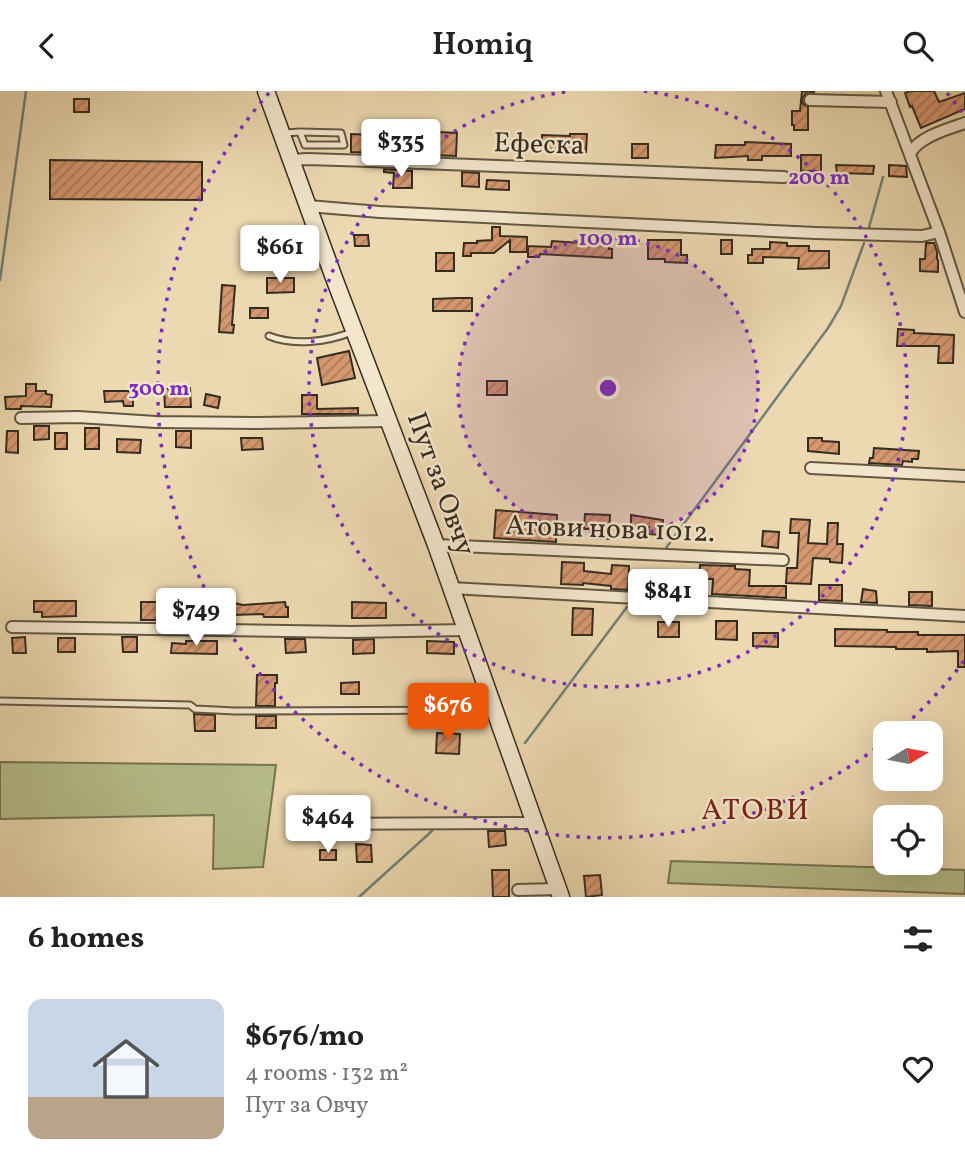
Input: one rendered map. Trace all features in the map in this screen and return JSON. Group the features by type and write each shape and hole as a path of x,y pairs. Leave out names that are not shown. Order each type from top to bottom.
{"street":[{"name":"Пут за Овчу","path":"266,91 436,545 559,893"},
{"path":"886,91 939,232 965,312"},
{"path":"810,100 891,102"},
{"path":"910,154 920,141 965,123"},
{"name":"Ефеска","path":"292,160 784,177"},
{"path":"307,206 380,212 816,233 922,236 939,232"},
{"path":"21,418 78,417 156,422 257,423 389,421"},
{"path":"811,468 965,476"},
{"name":"Атови нова 1012.","path":"436,545 783,560"},
{"path":"451,588 965,616"},
{"path":"12,627 338,632 465,630"},
{"path":"304,824 534,823"},
{"path":"518,890 559,893"}],"lane":[{"path":"282,134 300,132 341,133 344,145 305,145 300,132"},
{"path":"269,336 280,340 314,340 329,339 355,331"},
{"path":"0,701 190,705 195,709 235,711 494,710"}],"green space":[{"path":"0,762 276,765 263,867 213,869 214,815 0,819"},
{"path":"671,861 873,867 873,875 943,875 943,869 965,870 965,894 668,883"}],"building":[{"path":"802,91 815,92 806,93 802,99 803,104 808,107 808,130 794,130 792,111 800,111"},
{"path":"934,91 939,102 965,93 965,109 921,128 905,93"},
{"path":"74,99 89,99 89,112 74,112"},
{"path":"402,130 457,133 456,156 351,152 351,134 401,136"},
{"path":"587,134 586,152 541,151 542,135"},
{"path":"745,142 791,144 791,156 762,156 762,160 748,160 748,156 715,158 716,145 745,145"},
{"path":"632,144 648,144 648,158 632,158"},
{"path":"801,155 821,155 821,171 801,171"},
{"path":"50,160 202,162 202,200 50,199"},
{"path":"836,165 874,166 873,174 837,173"},
{"path":"889,165 906,166 907,177 889,176"},
{"path":"384,169 412,171 412,188 393,188 394,173 384,172"},
{"path":"462,172 479,173 479,187 462,186"},
{"path":"487,180 509,181 509,190 486,189"},
{"path":"492,227 500,227 500,236 527,237 527,252 510,252 510,240 494,253 471,253 471,256 463,256 464,243 492,240"},
{"path":"354,235 368,235 369,246 355,246"},
{"path":"584,236 610,239 612,258 540,254 539,257 528,257 528,246 551,247 552,241 581,243"},
{"path":"648,240 681,240 681,255 687,255 687,263 648,259"},
{"path":"721,240 732,240 732,254 721,254"},
{"path":"770,242 787,243 787,246 809,246 809,251 829,251 829,268 798,269 799,258 763,257 763,263 748,263 748,255 752,255 752,249 770,249"},
{"path":"926,243 934,243 938,272 920,271 920,259 925,259"},
{"path":"284,247 285,258 266,259 266,248"},
{"path":"436,253 454,253 454,271 436,271"},
{"path":"267,278 294,278 294,292 267,293"},
{"path":"222,285 235,286 233,333 219,332"},
{"path":"472,298 472,311 433,311 433,299"},
{"path":"250,308 268,308 268,318 250,318"},
{"path":"898,329 914,330 914,333 954,335 953,363 938,363 939,346 897,346"},
{"path":"349,351 355,378 322,385 317,358"},
{"path":"487,381 507,381 507,395 487,395"},
{"path":"26,384 36,384 36,391 46,391 46,394 52,395 51,407 21,406 21,409 6,409 5,397 26,396"},
{"path":"190,388 191,407 165,407 164,389"},
{"path":"104,391 133,391 133,406 124,406 123,401 105,402"},
{"path":"206,394 220,397 218,408 204,405"},
{"path":"302,395 317,395 317,409 358,408 358,414 302,414"},
{"path":"34,426 49,426 49,439 34,440"},
{"path":"85,428 99,428 99,449 85,449"},
{"path":"7,431 18,431 18,453 6,452"},
{"path":"176,431 191,431 191,448 176,447"},
{"path":"55,433 67,433 67,449 55,449"},
{"path":"241,438 262,438 263,449 242,450"},
{"path":"808,438 839,442 839,454 808,451"},
{"path":"117,439 141,440 140,453 117,452"},
{"path":"874,448 919,451 918,459 912,459 912,462 903,461 902,465 869,463 870,458 873,458"},
{"path":"496,510 557,515 556,542 494,538"},
{"path":"585,514 610,515 609,539 590,538 590,529 584,529"},
{"path":"631,515 663,520 662,535 648,534 649,527 631,526"},
{"path":"791,519 810,520 808,543 827,544 828,523 838,523 837,544 843,544 842,563 813,558 811,584 786,583 787,568 797,568 799,533 790,533"},
{"path":"763,531 779,532 778,548 762,546"},
{"path":"562,562 584,563 584,571 611,574 612,565 629,566 628,590 583,583 561,584"},
{"path":"700,565 735,566 735,569 750,570 749,586 786,586 786,598 712,594 713,579 699,579"},
{"path":"819,585 842,585 842,601 819,600"},
{"path":"863,589 876,591 877,603 861,602"},
{"path":"909,592 932,592 932,606 909,605"},
{"path":"34,601 76,601 76,616 42,617 42,612 34,612"},
{"path":"141,602 160,602 160,620 141,620"},
{"path":"196,602 216,602 216,618 199,619 199,614 196,615"},
{"path":"285,602 288,617 233,615 234,603 243,605"},
{"path":"352,602 386,603 386,618 352,618"},
{"path":"573,608 593,609 592,635 572,635"},
{"path":"716,621 737,621 737,640 716,639"},
{"path":"658,622 679,622 679,637 658,637"},
{"path":"835,629 918,632 918,635 965,635 965,667 958,667 958,651 927,652 927,649 835,646"},
{"path":"753,633 778,633 778,647 753,646"},
{"path":"25,637 26,653 13,653 12,638"},
{"path":"122,637 137,637 137,652 123,652"},
{"path":"58,638 75,638 75,652 58,652"},
{"path":"285,639 305,639 306,652 286,653"},
{"path":"374,639 374,653 353,654 353,640"},
{"path":"186,641 217,641 217,654 171,653 172,643 186,644"},
{"path":"427,641 454,642 454,654 427,653"},
{"path":"257,675 277,675 275,706 256,706"},
{"path":"359,682 359,694 341,694 341,683"},
{"path":"194,714 215,715 215,731 195,731"},
{"path":"256,716 276,716 276,728 256,728"},
{"path":"437,733 460,734 459,754 436,753"},
{"path":"488,831 505,831 506,845 489,847"},
{"path":"356,844 371,845 372,862 357,862"},
{"path":"320,850 336,850 336,860 320,860"},
{"path":"492,870 509,870 509,897 493,897"},
{"path":"600,875 602,895 586,897 584,876"}],"waterway":[{"path":"0,280 26,91"},
{"path":"868,231 883,177"},
{"path":"666,548 828,328 841,306 864,243"},
{"path":"525,743 627,607"},
{"path":"359,897 432,831"}],"district":[{"name":"АТОВИ","path":"756,811"}]}
